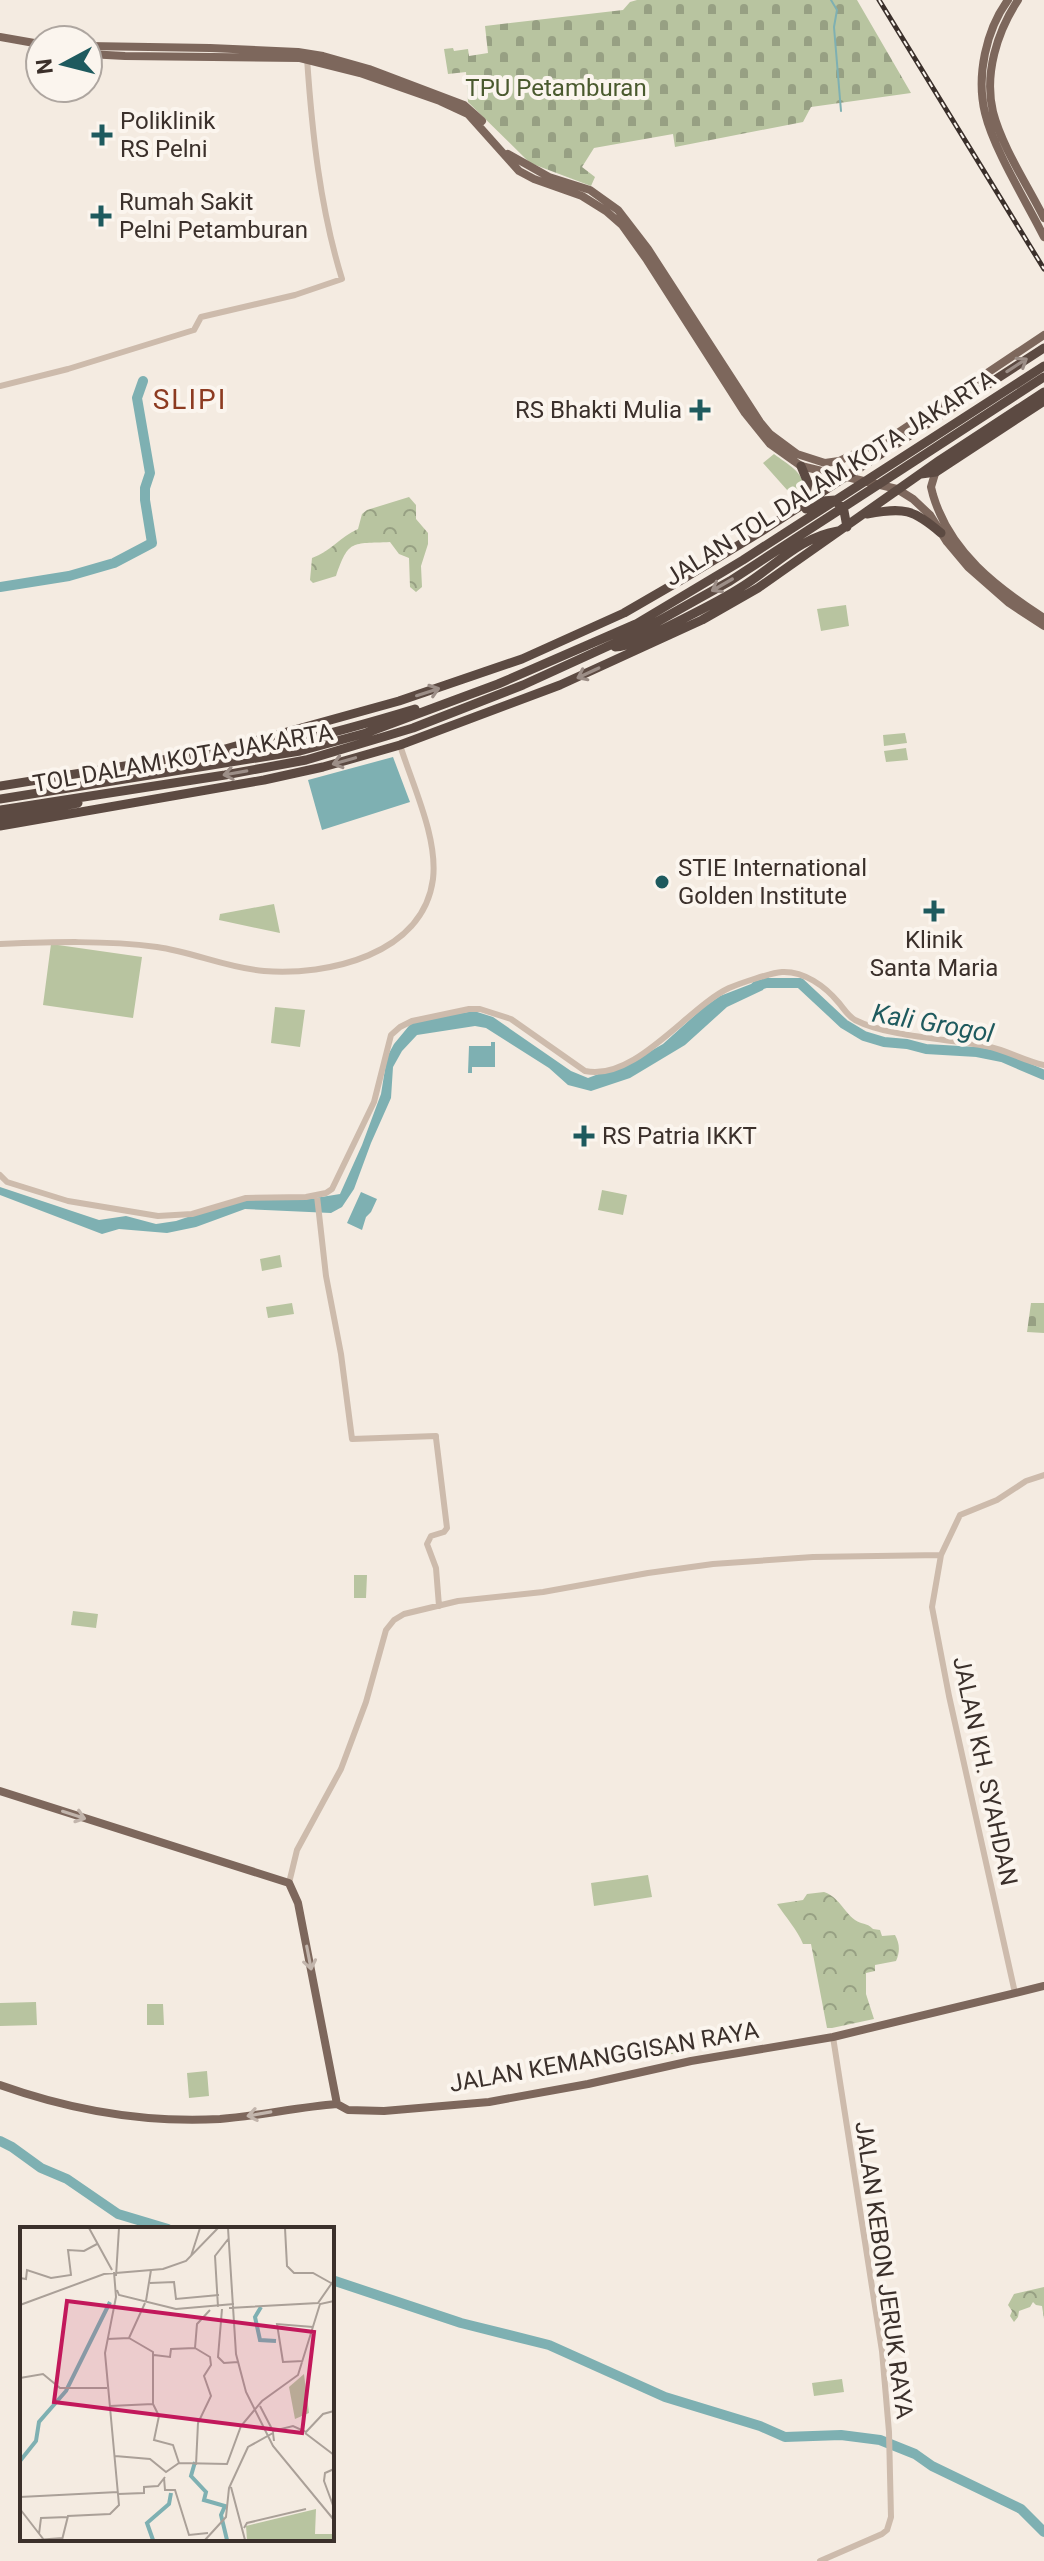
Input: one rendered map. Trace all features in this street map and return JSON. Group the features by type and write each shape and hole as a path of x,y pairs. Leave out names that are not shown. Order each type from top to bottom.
{"highway":[{"path":"0,786 218,751 399,701 522,659 624,613 804,505 896,443 911,429 942,413 1044,348"},
{"name":"JALAN TOL DALAM KOTA JAKARTA","path":"637,628 1044,366"},
{"name":"JALAN TOL DALAM KOTA JAKARTA","path":"637,628 740,574 1044,377"},
{"path":"0,826 264,780 335,764 400,745 560,685 702,620 758,588 897,489 1044,392"},
{"path":"918,475 936,472 1044,401"},
{"path":"896,443 888,472 897,489"},
{"path":"801,466 808,483 804,505"},
{"path":"791,513 823,501 835,500 844,511 844,529"},
{"path":"863,515 910,511 941,533"},
{"path":"609,647 627,645 685,618 743,586 804,543 844,529"},
{"name":"TOL DALAM KOTA JAKARTA","path":"0,810 306,760 370,742 523,685 609,647 637,628"},
{"name":"TOL DALAM KOTA JAKARTA","path":"0,799 300,751 366,733 453,702 637,628"},
{"path":"218,751 233,754 272,747 342,731 426,706 453,702"},
{"path":"0,818 63,807 88,797"}],"main road":[{"path":"1018,0 1006,19 995,51 992,102 1005,142 1044,218"},
{"path":"1006,1 988,40 983,105 997,145 1044,237"},
{"path":"0,40 24,44"},
{"path":"104,46 210,48 307,56 464,105 474,111 513,159 549,177 590,190 618,210 648,249 760,422 782,445 797,454 825,463 839,461 911,429 1044,335"},
{"path":"104,54 307,56"},
{"path":"399,84 468,114 519,171 582,196 622,225 756,429 770,444 801,466 897,489 921,506 968,567 1044,626"},
{"path":"940,460 931,487 948,530 996,589"},
{"path":"1011,600 1044,618"},
{"path":"0,1791 289,1883 298,1903 337,2104"},
{"name":"JALAN KEMANGGISAN RAYA","path":"0,2085 69,2106 134,2116 223,2119 337,2104 343,2109 365,2111 473,2105 691,2061 833,2037 1044,1986"}],"street":[{"path":"0,386 131,351 194,330 201,317 295,295 342,279 326,224 310,105 307,56"},
{"path":"0,944 81,942 149,946 262,971 296,972 327,968 373,954 414,924 433,880 428,829 400,745"},
{"path":"0,1175 7,1182 68,1201 158,1216 192,1214 246,1198 317,1197 332,1189 365,1122 374,1102 391,1035 412,1021 469,1009 496,1013 511,1019 585,1071 598,1072 619,1066 646,1051 730,988 781,972 805,976 818,983 849,1016 858,1021 912,1035 995,1048 1044,1065"},
{"path":"317,1197 326,1276 341,1354 352,1439 436,1436 447,1528 431,1536 427,1544 436,1568 439,1606"},
{"name":"JALAN KH. SYAHDAN","path":"1015,1993 934,1625 932,1598 941,1555 960,1515 1044,1475"},
{"path":"289,1883 297,1850 341,1769 366,1702 386,1630 404,1614 458,1601 606,1582 713,1564 813,1557 941,1555"},
{"name":"JALAN KEBON JERUK RAYA","path":"820,2561 887,2530 891,2517 882,2351 833,2037"}],"green space":[{"name":"TPU Petamburan","path":"857,0 911,93 811,107 803,122 675,147 673,134 594,148 582,167 595,177 591,186 530,163 468,102 466,72 448,74 444,49 468,49 469,56 488,53 485,26 623,10 630,2"},
{"path":"774,454 802,479 804,491 796,500 763,463"},
{"path":"409,497 416,505 416,519 428,533 421,566 422,587 416,592 410,587 409,558 399,554 390,542 353,546 344,555 336,576 313,583 310,580 312,558 358,529 362,514"},
{"path":"846,605 849,626 821,631 817,609"},
{"path":"905,733 907,743 884,746 883,735"},
{"path":"906,748 908,760 886,762 884,751"},
{"path":"274,904 280,933 219,920 220,914"},
{"path":"51,944 142,957 133,1018 43,1005"},
{"path":"275,1007 305,1010 300,1047 271,1043"},
{"path":"602,1190 627,1195 623,1215 598,1210"},
{"path":"280,1255 282,1267 262,1271 260,1259"},
{"path":"292,1303 294,1314 268,1318 266,1307"},
{"path":"1031,1303 1044,1303 1044,1333 1027,1332"},
{"path":"354,1575 367,1575 366,1598 354,1598"},
{"path":"73,1611 98,1614 96,1628 71,1625"},
{"path":"648,1875 652,1897 594,1906 591,1883"},
{"path":"824,1892 855,1920 880,1930 882,1936 895,1935 897,1938 899,1948 896,1961 875,1965 875,1971 866,1973 866,1994 874,2019 827,2028 811,1944 803,1944 777,1904 803,1900 807,1894"},
{"path":"36,2002 37,2025 0,2026 0,2003"},
{"path":"147,2004 163,2004 164,2025 147,2025"},
{"path":"683,2035 685,2052 652,2057 650,2040"},
{"path":"207,2071 209,2096 189,2098 187,2073"},
{"path":"1044,2287 1044,2319 1042,2306 1033,2302 1030,2307 1019,2311 1014,2322 1008,2305 1014,2294"},
{"path":"842,2379 844,2392 814,2396 812,2383"}],"water":[{"path":"393,757 410,802 322,830 308,780"},
{"path":"769,977 763,990 727,1007 685,1045 630,1078 591,1091 568,1085 549,1068 486,1028 475,1026 417,1035 393,1067 391,1098 354,1189 342,1207 331,1213 245,1209 196,1227 167,1233 119,1229 102,1234 0,1195 0,1187 99,1220 126,1216 156,1224 176,1221 241,1199 270,1196 309,1199 340,1194 381,1094 387,1057 413,1021 474,1011 493,1017 571,1071 588,1078 635,1060 663,1044 720,996"},
{"path":"491,1042 495,1042 495,1067 472,1067 472,1073 468,1073 469,1046 491,1046"},
{"path":"361,1192 377,1199 362,1230 347,1223"}],"waterway":[{"path":"831,0 837,10 834,27 841,111"},
{"path":"0,587 69,576 114,563 152,543 145,500 150,473 137,398 143,381"},
{"name":"Kali Grogol","path":"756,986 800,983 844,1024 864,1036 926,1049 1002,1057 1044,1075"},
{"path":"0,2141 41,2168 67,2179 118,2214 161,2227"},
{"path":"334,2281 461,2323 549,2345 665,2397 760,2426 785,2437 841,2435 880,2440 915,2454 932,2466 1021,2509 1044,2532"}],"railway":[{"path":"879,0 1044,269"}],"place":[{"name":"Poliklinik RS Pelni","path":"102,135"},
{"name":"Rumah Sakit Pelni Petamburan","path":"101,216"},
{"name":"RS Bhakti Mulia","path":"700,410"},
{"name":"STIE International Golden Institute","path":"662,882"},
{"name":"Klinik Santa Maria","path":"934,911"},
{"name":"RS Patria IKKT","path":"584,1136"}],"district":[{"name":"SLIPI","path":"190,399"}]}
